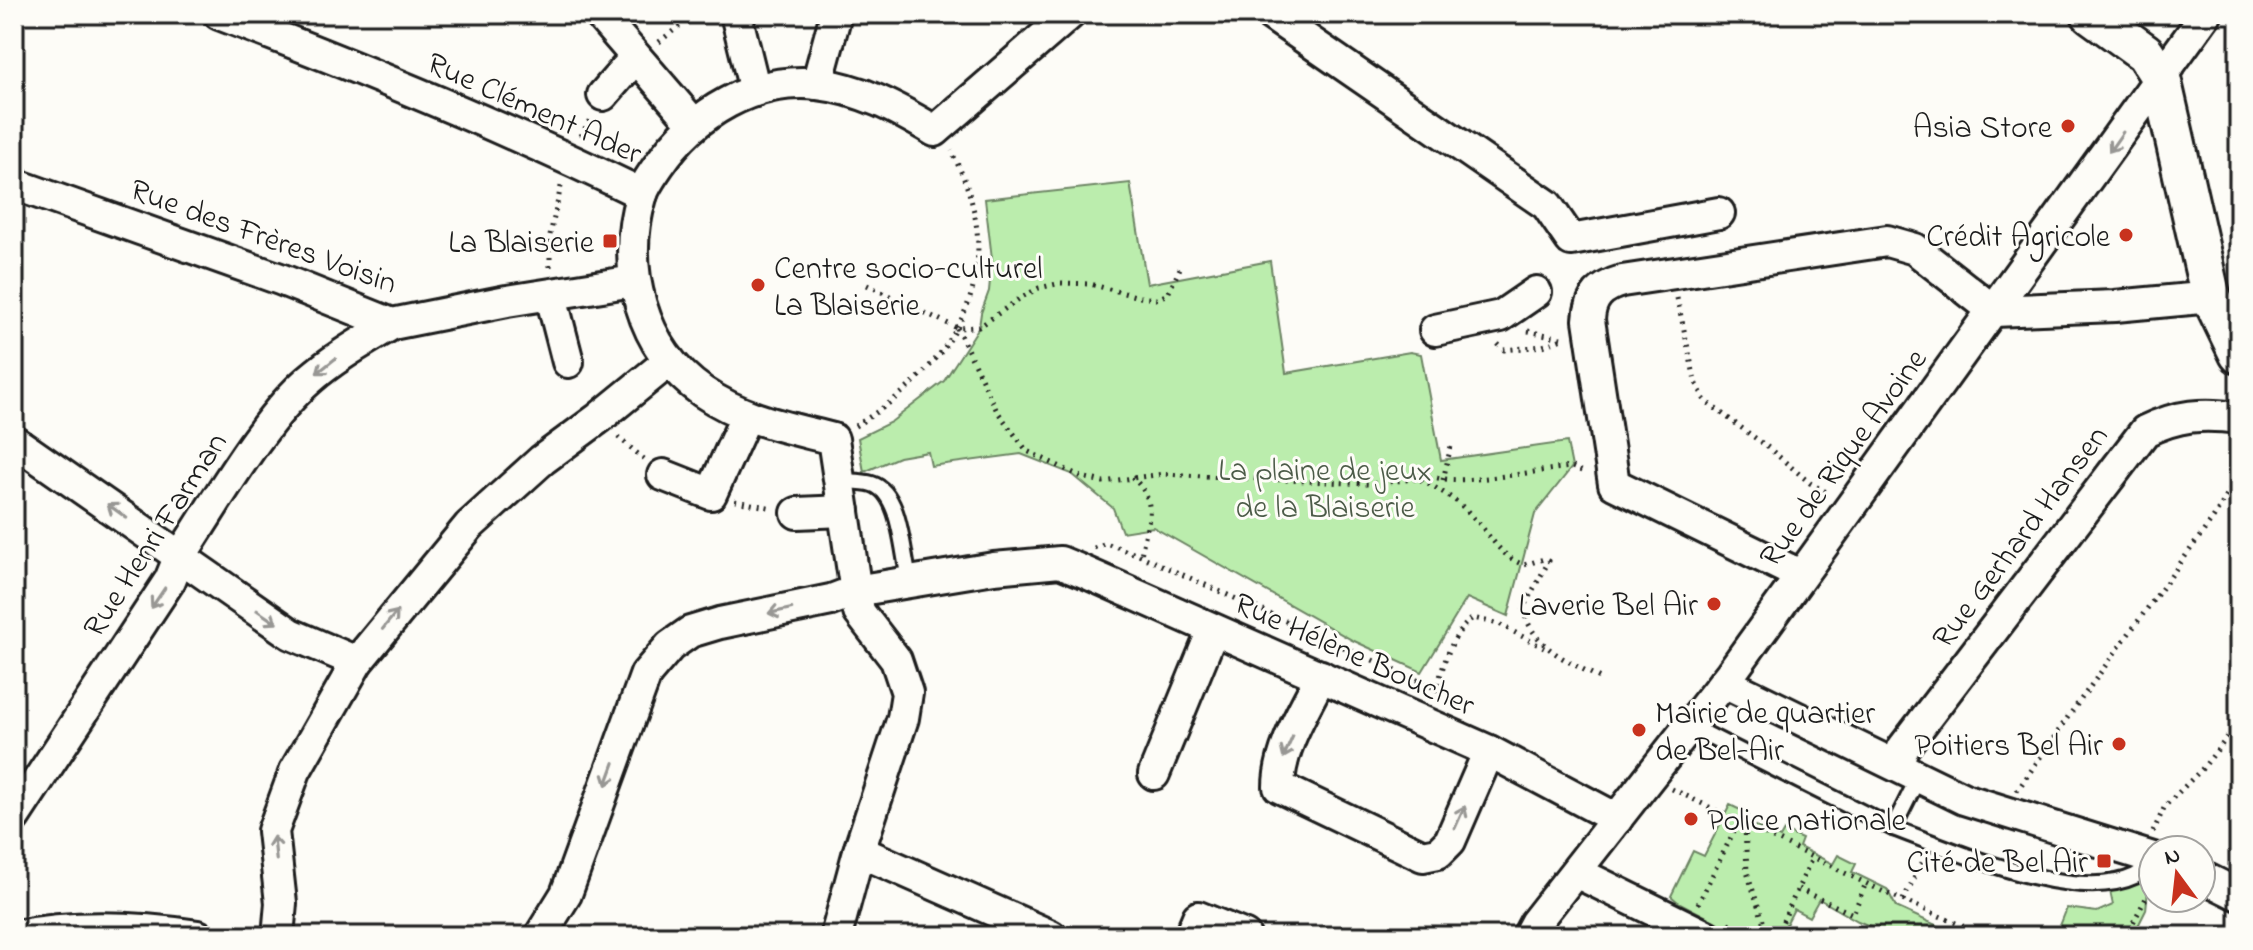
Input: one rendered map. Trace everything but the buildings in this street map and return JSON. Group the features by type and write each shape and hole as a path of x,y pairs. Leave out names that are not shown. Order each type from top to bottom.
{"street":[{"name":"Rue Clément Ader","path":"219,14 334,58 570,159 642,194"},
{"path":"599,14 694,124"},
{"path":"736,14 755,91"},
{"path":"817,84 836,14"},
{"path":"836,936 859,851 903,718 907,693 896,660 859,612 833,439 746,417 702,391 669,361 647,324 634,281 632,239 642,194 668,152 694,124 714,109 755,91 787,84 817,84 853,91 887,103 935,131 1070,14"},
{"path":"1270,14 1547,205 1571,240 1719,213"},
{"path":"2091,14 2145,53 2161,78 2212,297 2239,354"},
{"name":"Rue de Rique Avoine","path":"1528,936 1724,682 2206,14"},
{"path":"603,95 635,58"},
{"name":"Rue des Frères Voisin","path":"14,184 280,279 392,324 507,301 634,281"},
{"path":"1800,575 1614,484 1589,320 1590,307 1597,294 1607,286 1866,242 1893,241 1919,252 1994,311 2115,306 2212,297"},
{"path":"1435,330 1501,316 1536,292"},
{"path":"551,296 568,362"},
{"name":"Rue Henri Farman","path":"14,817 266,428 307,381 340,355 392,324"},
{"path":"280,932 281,903 273,831 295,771 357,662 469,526 542,460 669,361"},
{"name":"Rue Gerhard Hansen","path":"1908,771 1903,748 2145,431 2169,419 2199,415 2239,418"},
{"path":"663,475 711,494 746,417"},
{"path":"14,441 291,634 357,662"},
{"path":"797,513 844,511"},
{"path":"540,936 566,894 646,674 670,646 690,632 831,600 855,591 994,568 1071,566"},
{"name":"Rue Hélène Boucher","path":"1071,566 1489,751 1617,819"},
{"path":"1154,774 1213,630"},
{"path":"1321,676 1284,756 1279,771 1279,787 1423,856 1438,853 1450,841 1489,751"},
{"path":"1724,682 1964,799 2137,853"},
{"path":"859,851 1051,936"},
{"path":"1576,872 1711,922"},
{"path":"2217,884 2239,895"},
{"path":"1190,936 1198,917 1245,936"},
{"path":"16,936 34,932 140,928 198,936"}],"lane":[{"path":"840,481 874,485 890,499 899,526 903,561 910,582"},
{"path":"1690,726 1893,828 2014,870 2081,884 2111,883 2137,875"},
{"path":"1893,828 1908,771"}],"path":[{"path":"635,58 682,24 703,14"},
{"path":"551,296 550,235 565,170 603,95"},
{"path":"833,439 880,411 924,374 968,309 978,267 979,235 972,200 958,165 944,140 935,131"},
{"path":"867,285 957,328 979,327 1022,297 1039,288 1061,283 1090,284 1156,299 1168,294 1181,266"},
{"path":"1671,273 1695,380 1705,401 1810,483 1849,509"},
{"path":"957,328 997,411 1027,451 1082,477 1103,482 1163,474 1368,484 1572,467 1614,484"},
{"path":"1504,350 1543,346 1565,338 1546,337 1523,330"},
{"path":"1443,480 1451,446"},
{"path":"2003,811 2214,517 2239,475"},
{"path":"1132,477 1149,499 1150,512 1141,556"},
{"path":"1420,479 1436,486 1461,505 1503,555 1524,565 1544,559 1549,561 1523,608 1526,622 1545,648"},
{"path":"711,494 722,499 797,513"},
{"path":"1071,566 1094,547 1106,543 1437,689"},
{"path":"1425,723 1446,657 1461,627 1473,618 1499,624 1600,678"},
{"path":"2156,834 2165,806 2202,769 2239,723"},
{"path":"1652,775 1682,796 1986,936"},
{"path":"1742,824 1696,907 1711,922 1755,936"},
{"path":"1742,824 1747,872 1768,936"},
{"path":"1903,900 1933,842"},
{"path":"1776,936 1812,858"},
{"path":"1798,889 1853,914 1866,883"},
{"path":"2126,936 2138,914"}],"green space":[{"name":"La plaine de jeux de la Blaiserie","path":"1130,183 1147,284 1270,261 1286,373 1410,352 1421,354 1441,460 1567,442 1572,467 1535,514 1508,616 1467,598 1422,672 1352,640 1153,527 1122,532 1113,508 1072,474 1021,454 931,466 928,452 899,457 864,472 858,438 891,422 944,381 979,327 989,291 992,259 985,199"},
{"path":"1730,805 1749,814 1746,822 1780,838 1784,831 1802,839 1799,847 1833,864 1838,855 1856,864 1852,872 1887,889 1896,907 1960,936 1893,936 1819,899 1809,917 1794,909 1780,936 1743,936 1678,902 1671,896 1693,851 1704,856"},
{"path":"2137,883 2137,914 2144,914 2133,936 2056,936 2067,908 2097,912 2113,905 2110,891"}],"place":[{"name":"Asia Store","path":"2068,126"},
{"name":"Crédit Agricole","path":"2126,235"},
{"name":"La Blaiserie","path":"610,241"},
{"name":"Centre socio-culturel La Blaiserie","path":"758,285"},
{"name":"Laverie Bel Air","path":"1714,604"},
{"name":"Mairie de quartier de Bel-Air","path":"1639,730"},
{"name":"Poitiers Bel Air","path":"2119,744"},
{"name":"Police nationale","path":"1691,819"},
{"name":"Cité de Bel Air","path":"2104,861"}]}
